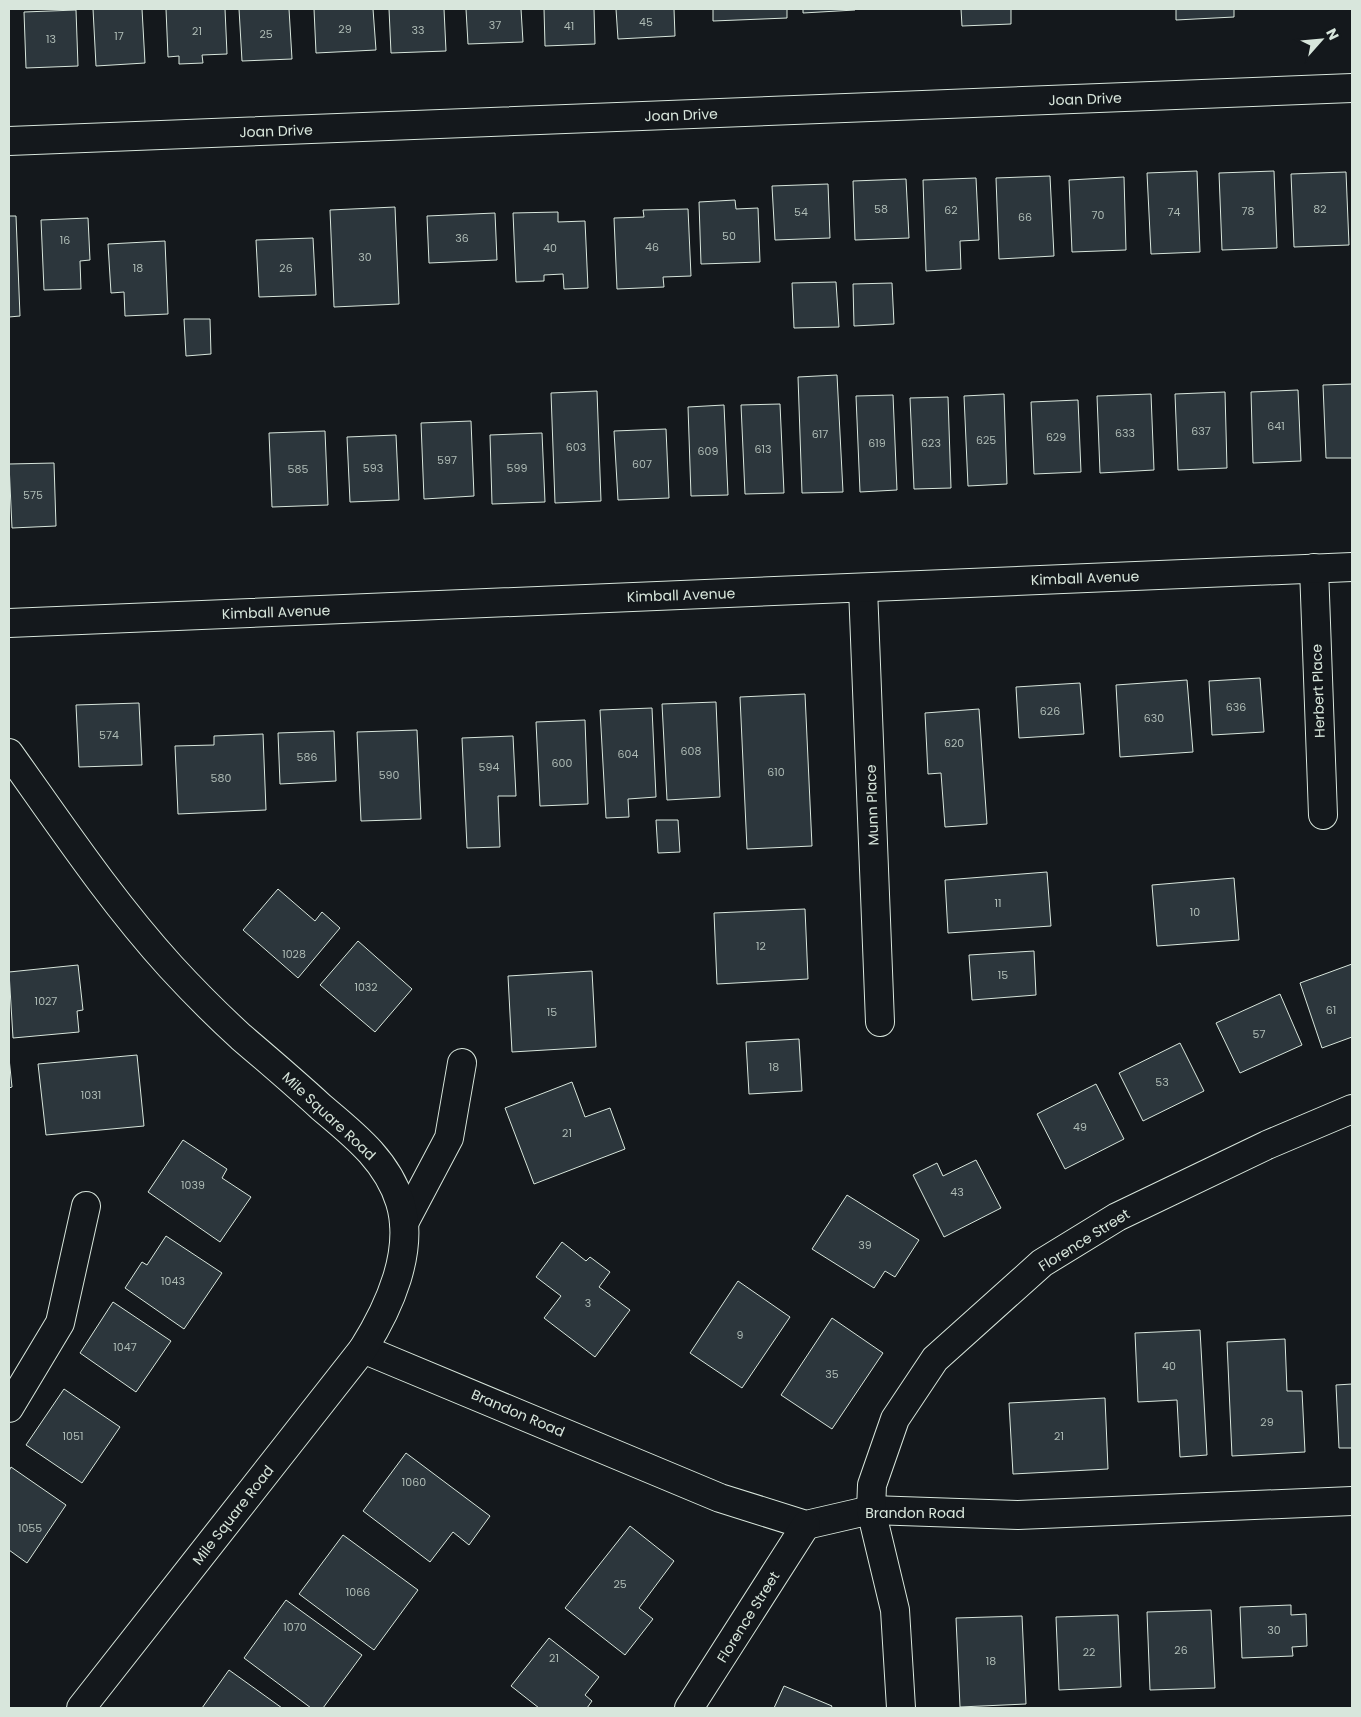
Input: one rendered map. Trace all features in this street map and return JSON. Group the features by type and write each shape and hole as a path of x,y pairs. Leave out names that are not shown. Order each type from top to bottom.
{"street":[{"name":"Joan Drive","path":"9,140 1352,88"},
{"name":"Kimball Avenue","path":"9,623 1352,566"},
{"name":"Herbert Place","path":"1314,568 1323,815"},
{"name":"Munn Place","path":"863,588 880,1022"},
{"name":"Mile Square Road","path":"9,753 115,902 172,968 234,1030 373,1154 394,1187 401,1204 404,1223 402,1249 396,1281 376,1327 363,1348 80,1708"},
{"path":"404,1223 449,1138 462,1063"},
{"name":"Florence Street","path":"901,1708 895,1610 872,1510 872,1485 895,1419 935,1359 1042,1263 1117,1217 1267,1144 1352,1109"},
{"path":"9,1408 60,1323 86,1206"},
{"name":"Brandon Road","path":"363,1348 720,1498 806,1525 872,1510 1018,1515 1352,1507"},
{"name":"Florence Street","path":"689,1708 806,1525"}],"building":[{"path":"93,9 142,9 145,63 96,66"},
{"path":"166,9 225,9 227,54 202,55 203,63 179,64 179,56 168,57"},
{"path":"239,9 289,9 292,59 242,61"},
{"path":"314,9 373,9 376,50 316,53"},
{"path":"389,9 444,9 446,51 391,53"},
{"path":"466,9 521,9 523,42 468,44"},
{"path":"544,9 594,9 595,44 545,46"},
{"path":"616,9 674,9 675,36 618,39"},
{"path":"713,9 787,9 787,18 713,21"},
{"path":"803,9 855,9 855,10 803,13"},
{"path":"961,9 1011,9 1011,24 962,26"},
{"path":"1176,9 1234,9 1234,17 1176,20"},
{"path":"76,10 78,66 26,68 24,12"},
{"path":"1197,171 1200,252 1151,254 1147,173"},
{"path":"1274,171 1277,248 1222,250 1219,173"},
{"path":"1346,172 1349,245 1294,247 1291,174"},
{"path":"1050,176 1054,256 999,259 996,178"},
{"path":"1124,177 1126,250 1072,252 1069,180"},
{"path":"976,178 979,240 960,241 961,269 926,271 923,180"},
{"path":"906,179 909,238 855,240 853,181"},
{"path":"828,184 830,238 775,240 772,186"},
{"path":"735,200 736,209 758,208 760,262 701,264 699,202"},
{"path":"395,207 399,304 334,307 330,210"},
{"path":"688,209 691,276 663,277 664,287 617,289 614,218 644,217 643,210"},
{"path":"558,212 558,222 585,221 588,288 564,289 563,274 544,275 544,281 516,282 513,213"},
{"path":"495,213 497,260 429,263 427,216"},
{"path":"9,216 16,216 20,316 9,317"},
{"path":"88,218 90,260 80,261 81,289 44,290 41,220"},
{"path":"313,238 316,295 259,297 256,240"},
{"path":"165,241 168,314 125,316 124,292 111,293 108,244"},
{"path":"836,282 839,327 794,328 792,283"},
{"path":"892,283 894,324 854,326 853,284"},
{"path":"184,319 210,319 211,354 186,356"},
{"path":"837,375 843,492 802,493 798,377"},
{"path":"1352,384 1352,458 1326,458 1323,385"},
{"path":"1298,390 1301,461 1253,463 1251,392"},
{"path":"597,391 601,501 555,503 551,393"},
{"path":"1225,392 1227,468 1178,470 1175,394"},
{"path":"1004,394 1007,484 968,486 964,396"},
{"path":"1151,394 1154,470 1100,473 1097,396"},
{"path":"893,395 897,490 860,492 856,396"},
{"path":"948,397 951,488 914,489 910,398"},
{"path":"1078,400 1081,472 1034,474 1031,402"},
{"path":"780,404 784,493 745,494 741,405"},
{"path":"724,405 728,495 691,496 688,407"},
{"path":"471,421 474,496 424,499 421,423"},
{"path":"666,429 669,498 618,500 614,431"},
{"path":"325,431 328,505 272,507 269,433"},
{"path":"542,433 545,502 492,504 490,435"},
{"path":"396,435 399,500 350,502 347,437"},
{"path":"54,463 56,526 12,528 9,464"},
{"path":"1260,678 1264,732 1212,735 1209,681"},
{"path":"1187,680 1193,752 1120,757 1116,685"},
{"path":"1080,683 1084,734 1019,738 1016,687"},
{"path":"805,694 812,846 747,849 740,697"},
{"path":"716,702 720,797 667,800 662,704"},
{"path":"139,703 142,765 79,767 76,705"},
{"path":"652,708 656,797 628,799 629,817 606,818 600,710"},
{"path":"979,709 987,824 945,827 941,773 928,774 925,713"},
{"path":"585,720 588,804 540,806 536,722"},
{"path":"417,730 421,819 361,821 357,732"},
{"path":"334,731 336,781 280,784 278,733"},
{"path":"263,734 266,810 178,814 175,746 214,745 214,736"},
{"path":"513,736 516,796 498,796 500,847 467,848 462,738"},
{"path":"656,820 678,820 680,852 658,853"},
{"path":"1047,872 1051,926 948,933 945,880"},
{"path":"1234,878 1239,940 1157,946 1152,885"},
{"path":"278,889 315,921 322,912 340,928 298,978 243,930"},
{"path":"805,909 808,979 717,984 714,913"},
{"path":"358,941 412,989 375,1032 320,985"},
{"path":"1034,951 1036,995 972,1000 969,955"},
{"path":"1352,964 1352,1037 1322,1048 1300,983"},
{"path":"78,965 83,1010 77,1011 79,1032 13,1038 9,972"},
{"path":"592,971 596,1047 512,1052 508,976"},
{"path":"1280,994 1302,1045 1240,1073 1216,1023"},
{"path":"799,1039 802,1091 749,1094 746,1042"},
{"path":"1180,1043 1204,1091 1143,1121 1119,1073"},
{"path":"137,1055 144,1126 46,1135 38,1064"},
{"path":"9,1058 12,1087 9,1088"},
{"path":"572,1082 585,1117 610,1108 625,1149 534,1184 505,1108"},
{"path":"1096,1084 1124,1139 1065,1169 1037,1114"},
{"path":"183,1140 227,1169 222,1178 251,1197 220,1242 148,1192"},
{"path":"976,1160 1001,1208 944,1237 913,1175 937,1163 943,1176"},
{"path":"847,1195 919,1240 895,1277 885,1271 874,1288 812,1249"},
{"path":"166,1236 222,1273 184,1329 125,1288 142,1262 147,1265"},
{"path":"562,1242 586,1261 590,1257 610,1272 599,1287 630,1310 595,1357 544,1318 561,1296 536,1277"},
{"path":"738,1281 790,1317 742,1388 690,1353"},
{"path":"113,1302 171,1341 136,1392 80,1353"},
{"path":"832,1318 883,1353 832,1429 781,1395"},
{"path":"1200,1330 1207,1455 1180,1457 1177,1400 1138,1402 1135,1333"},
{"path":"1285,1339 1287,1391 1302,1391 1305,1452 1232,1456 1227,1342"},
{"path":"1352,1384 1352,1448 1339,1448 1336,1385"},
{"path":"64,1389 120,1427 82,1483 26,1445"},
{"path":"1105,1398 1108,1469 1013,1474 1009,1403"},
{"path":"406,1453 490,1516 469,1545 453,1532 430,1562 363,1511"},
{"path":"11,1467 66,1505 27,1563 9,1550 9,1471"},
{"path":"630,1526 674,1561 639,1608 653,1619 625,1655 565,1608"},
{"path":"343,1535 418,1590 374,1650 299,1594"},
{"path":"286,1600 362,1655 323,1708 311,1708 244,1658"},
{"path":"1291,1605 1291,1615 1306,1614 1307,1646 1292,1647 1293,1656 1242,1658 1240,1607"},
{"path":"1211,1610 1215,1688 1150,1690 1147,1612"},
{"path":"1118,1615 1121,1687 1059,1690 1056,1617"},
{"path":"1022,1616 1026,1704 960,1707 956,1618"},
{"path":"549,1638 599,1677 585,1695 592,1701 587,1708 539,1708 511,1686"},
{"path":"229,1670 282,1708 202,1708"},
{"path":"784,1686 832,1706 831,1708 774,1708"}]}
